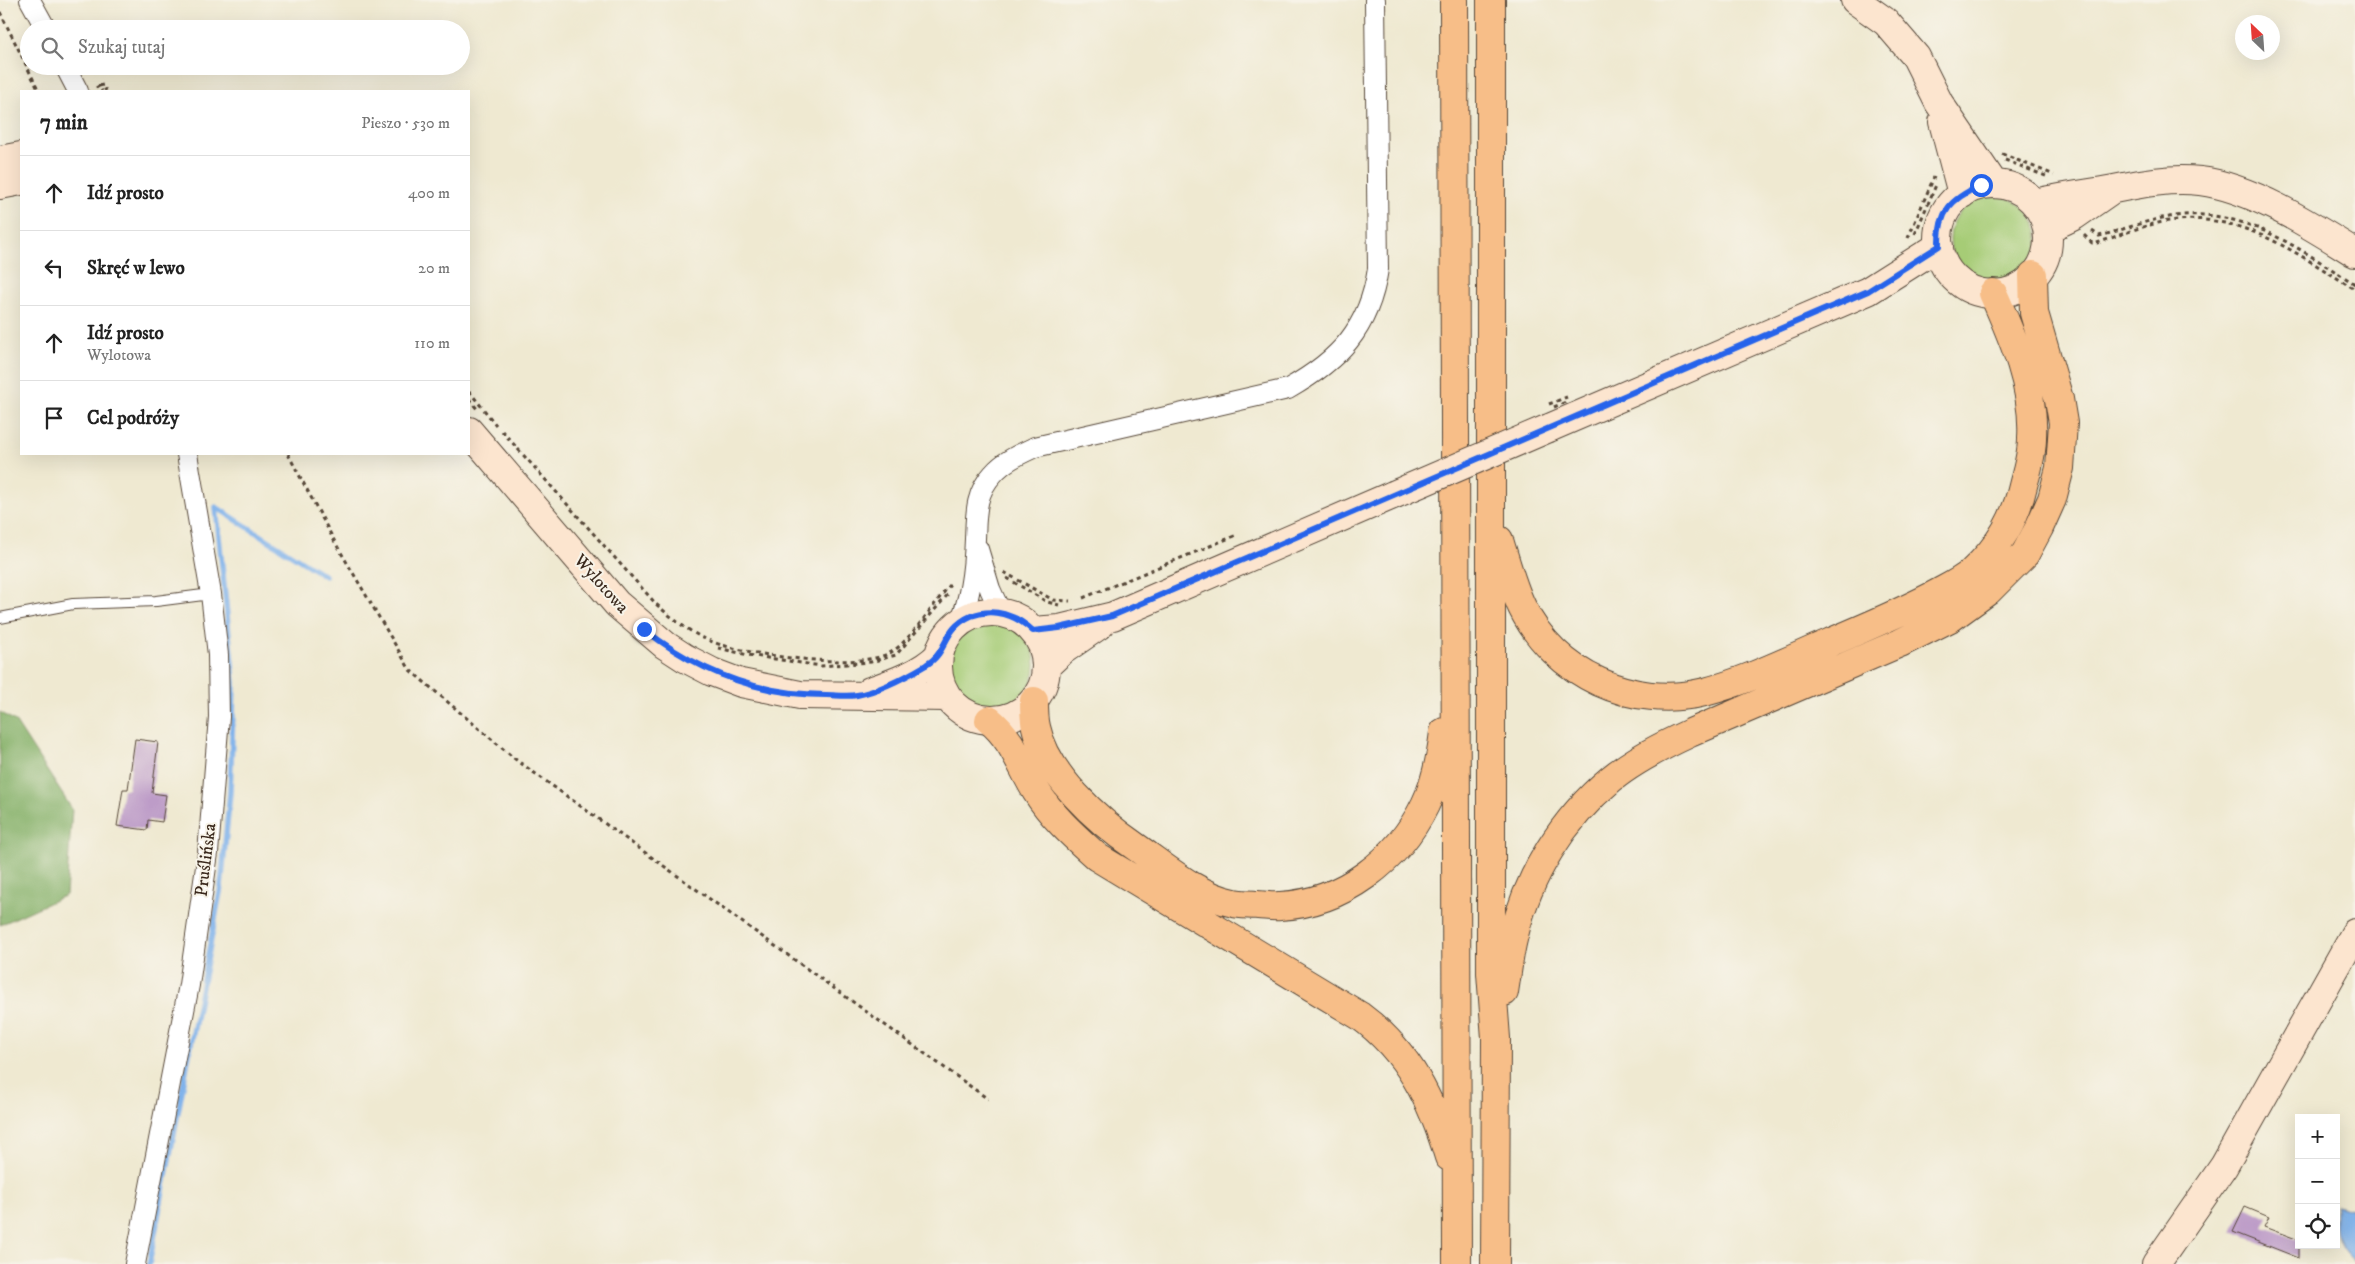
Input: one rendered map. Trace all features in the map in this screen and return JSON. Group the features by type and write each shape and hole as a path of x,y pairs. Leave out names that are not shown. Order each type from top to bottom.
{"highway":[{"path":"1454,0 1457,1264"},
{"path":"1491,0 1491,974 1496,1038 1495,1264"},
{"path":"1496,1038 1514,936 1523,904 1536,874 1567,825 1611,779 1649,754 1690,733 1900,643 1952,617 1988,592 2025,554 2040,528 2052,498 2060,468 2062,423 2059,399 2034,313 2033,274"},
{"path":"1491,512 1509,574 1523,608 1538,632 1553,652 1573,668 1593,680 1618,691 1672,696 1704,692 1794,658 1912,607 1971,572 2010,526 2022,492 2032,439 2027,387 2012,337 1993,294"},
{"path":"1034,701 1036,728 1042,746 1062,778 1090,811 1126,840 1207,894 1235,904 1279,906 1320,899 1362,879 1398,848 1414,826 1426,804 1439,763 1456,636"},
{"path":"989,720 1008,739 1036,792 1051,812 1074,837 1097,856 1360,1016 1388,1040 1409,1065 1427,1098 1440,1129 1456,1182"}],"street":[{"path":"30,0 41,20"},
{"path":"960,622 978,614 1001,612 1024,622 1033,631 1042,647 1046,666 1045,678 1034,701 1014,716 989,720 967,714 947,697 938,676 939,655 946,637 960,622 978,578 975,540 976,507 981,490 991,475 1002,465 1035,447 1288,389 1321,368 1341,351 1352,337 1371,303 1378,269 1375,0"},
{"path":"1855,0 1886,22 1911,51 1928,80 1964,161 1962,194"},
{"path":"70,75 77,90"},
{"path":"0,160 20,156"},
{"path":"1964,161 1994,184"},
{"path":"0,185 20,180"},
{"path":"2035,203 2072,204 2113,189 2165,180 2202,182 2230,189 2305,222 2355,253"},
{"path":"1994,184 2008,186 2020,191 2035,203 2046,221 2047,229 2046,254 2028,281 2017,288 1993,294 1968,287 1944,258 1940,229 1945,214 1962,194 1981,185 1994,184"},
{"path":"2047,229 2072,204"},
{"path":"1033,631 1059,628 1112,616 1944,258"},
{"name":"Wylotowa","path":"470,432 617,604 665,646 712,672 741,683 800,695 947,697"},
{"name":"Pruślińska","path":"135,1264 189,985 208,852 219,717 218,655 211,594 187,455"},
{"path":"978,578 1001,612"},
{"path":"1046,666 1062,651 1112,616"},
{"name":"Wylotowa","path":"857,695 908,675 933,661 939,655"},
{"path":"2156,1264 2224,1166 2355,933"}],"lane":[{"path":"0,618 73,604 156,601 211,594"}],"path":[{"path":"0,12 20,53"},
{"path":"31,75 39,90"},
{"path":"99,86 103,85 106,90"},
{"path":"1910,244 1941,173 1985,152 2061,184 2087,239 2097,243 2153,224 2172,220 2194,219 2230,224 2273,240 2355,289"},
{"path":"1964,161 2072,204 2094,233 2099,236 2171,216 2196,215 2232,219 2277,236 2355,284"},
{"path":"1906,240 1964,161"},
{"path":"470,393 586,527 656,604 683,626 713,642 743,649 824,662 866,659 891,653 978,578 1005,578 1047,602 1072,605"},
{"path":"1567,399 1576,395"},
{"path":"470,400 512,450"},
{"path":"289,455 336,544 410,670 515,759 988,1099"},
{"path":"626,578 667,620 715,647 748,655 821,666 838,666 871,662 896,656 956,585 978,578 1010,574 1053,600 1064,602 1077,600 1239,534"},
{"path":"1078,604 1134,583"}],"green space":[{"path":"1985,196 2003,196 2019,203 2031,215 2038,231 2038,249 2031,265 2019,277 2003,284 1985,284 1969,277 1957,265 1950,249 1950,231 1957,215 1969,203"},
{"path":"992,622 1008,626 1022,635 1031,649 1035,665 1031,681 1022,695 1008,704 992,708 976,704 962,695 953,681 949,665 953,649 962,635 976,626"},
{"path":"0,712 15,721 72,809 66,895 0,925"}],"water":[{"path":"2340,1206 2355,1210 2355,1262 2340,1244"}],"building":[{"path":"135,739 158,742 152,793 166,795 162,822 148,820 147,830 117,826 123,789 128,789"},
{"path":"2245,1207 2269,1217 2264,1227 2295,1239 2295,1249 2299,1249 2299,1258 2233,1232"}],"waterway":[{"path":"149,1264 221,887 230,793 234,683 216,507 325,576"}],"route":[{"path":"644,629 665,646 685,658 712,672 741,683 772,691 800,695 857,695 908,675 933,661 939,655 946,637 952,629 960,622 978,614 1001,612 1024,622 1033,631 1059,628 1112,616 1868,291 1939,246 1941,224 1951,204 1959,196 1981,185"}]}
